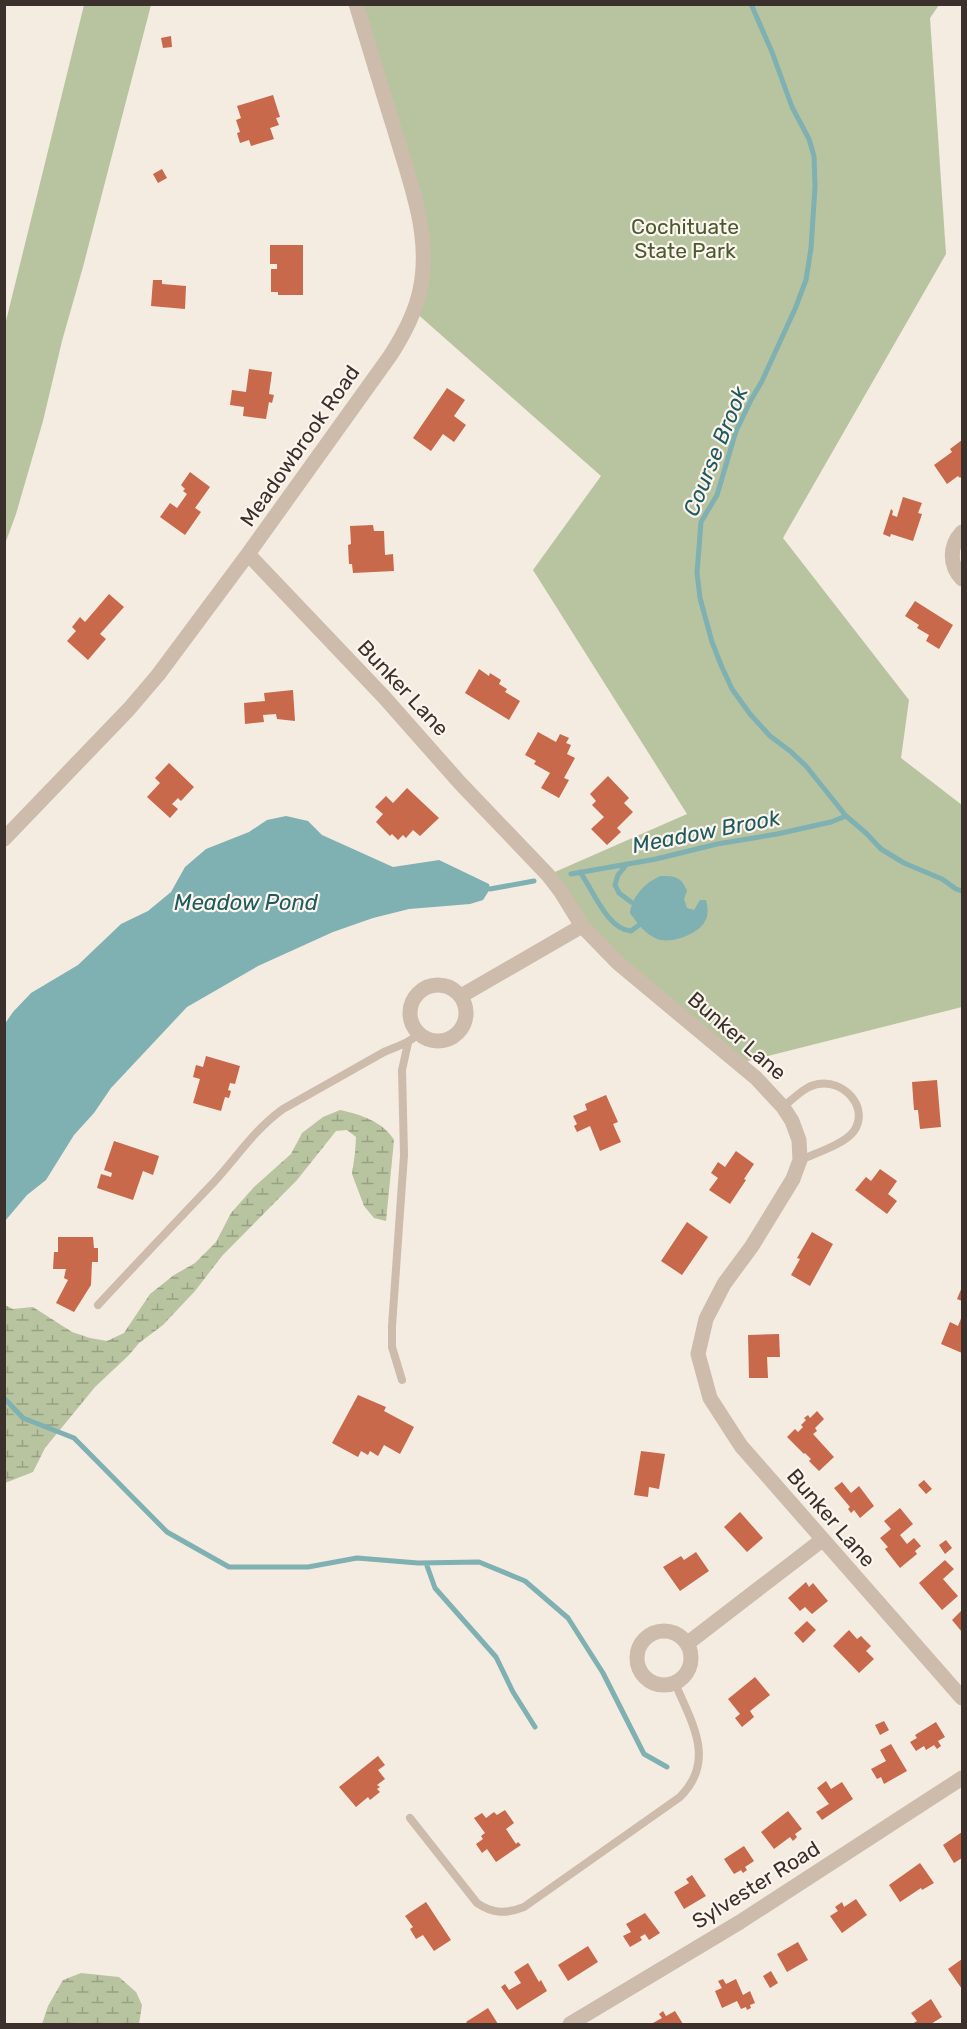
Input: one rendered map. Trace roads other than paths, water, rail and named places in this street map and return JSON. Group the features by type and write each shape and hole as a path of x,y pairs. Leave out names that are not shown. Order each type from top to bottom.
{"street":[{"name":"Meadowbrook Road","path":"4,839 129,709 183,644 404,334 420,290 423,258 420,218 356,4"},
{"path":"963,532 953,546 952,556 954,566 963,579"},
{"name":"Bunker Lane","path":"248,554 548,875 582,926 618,963 756,1078 792,1120 799,1140 800,1160 794,1179 752,1246 724,1284 706,1320 698,1354 710,1398 741,1446 963,1698"},
{"path":"461,996 582,926"},
{"path":"433,985 443,985 461,996 466,1014 460,1031 452,1038 440,1042 413,1038 411,1004 420,991 433,985"},
{"path":"688,1643 822,1540"},
{"path":"657,1631 673,1632 688,1643 691,1662 683,1677 675,1683 658,1684 646,1678 638,1665 638,1648 648,1635 657,1631"},
{"name":"Sylvester Road","path":"570,2025 740,1922 963,1778"}],"lane":[{"path":"98,1305 269,1119 384,1052 413,1038"},
{"path":"402,1380 392,1347 392,1326 404,1155 402,1070 413,1038"},
{"path":"783,1107 809,1086 820,1083 842,1087 852,1095 857,1107 858,1121 854,1132 845,1139 800,1160"},
{"path":"410,1818 477,1903 488,1910 500,1912 512,1912 524,1907 680,1797 692,1785 698,1770 700,1755 698,1741 675,1683"}],"water":[{"name":"Meadow Pond","path":"286,816 308,821 322,835 393,867 439,860 489,884 490,889 483,900 470,904 409,909 373,918 333,932 258,966 187,1007 111,1088 94,1113 74,1135 46,1180 27,1195 5,1221 4,1025 13,1012 31,993 78,965 121,924 148,911 171,892 185,867 206,849 249,832 267,820"},
{"path":"660,876 674,877 682,882 687,891 684,899 687,908 694,910 700,900 706,900 708,912 706,920 689,935 669,940 657,939 645,931 630,913 633,901 640,891"}],"waterway":[{"name":"Course Brook","path":"751,4 792,107 809,139 814,156 815,187 811,248 806,280 795,309 736,431 717,495 701,522 697,573 700,598 721,665 732,689 750,714 770,736 806,766 846,816 881,849 904,863 942,879 962,891"},
{"name":"Meadow Brook","path":"571,874 777,834 831,822 846,816"},
{"path":"627,864 618,875 615,885 619,893 631,902"},
{"path":"580,872 601,908 615,923 622,929 631,931 639,925"},
{"name":"Meadow Brook","path":"490,889 534,881"},
{"path":"4,1398 23,1418 74,1438 167,1532 229,1567 308,1567 357,1558 418,1563 479,1562 525,1581 568,1618 603,1673 644,1754 667,1767"},
{"path":"426,1563 435,1588 496,1657 513,1692 535,1727"}],"park label":[{"name":"Cochituate State Park","path":"685,239"}]}
